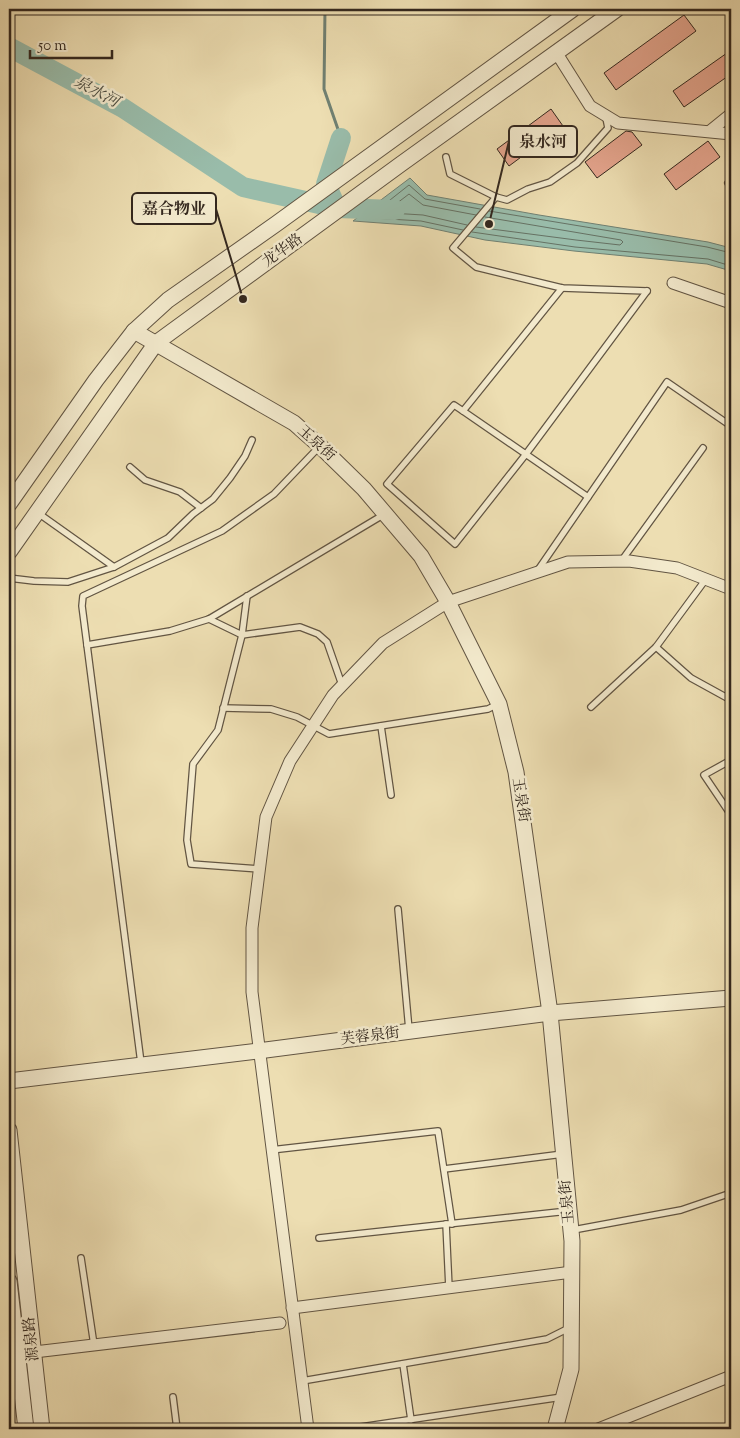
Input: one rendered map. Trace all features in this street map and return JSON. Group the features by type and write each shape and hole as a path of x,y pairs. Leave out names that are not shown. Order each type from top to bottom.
{"street":[{"name":"龙华路","path":"9,504 96,380 134,330 168,300 573,9"},
{"name":"龙华路","path":"9,552 156,343 617,9"},
{"path":"556,52 590,106 618,122 731,134"},
{"path":"710,131 731,114"},
{"path":"673,283 731,303"},
{"name":"玉泉街","path":"134,330 294,424 320,446 364,489 421,556 448,602 499,704 516,772 550,1013 571,1230 571,1369 554,1429"},
{"path":"308,1429 258,1051 252,992 252,928 266,817 290,762 333,695 383,643 448,602 568,562 621,561 677,568 731,589"},
{"name":"芙蓉泉街","path":"9,1081 550,1013 731,998"},
{"name":"源泉路","path":"9,1130 42,1429"},
{"path":"292,1308 572,1272"},
{"name":"源泉路","path":"9,1281 13,1355 26,1429"},
{"path":"13,1355 280,1323"},
{"path":"598,1429 731,1376"}],"lane":[{"path":"446,157 450,174 496,197 507,200 528,189 550,182 577,163 608,128 605,115"},
{"path":"496,197 453,248 476,267 562,288 647,291 526,454 455,544 387,484 454,405 463,410 526,454 588,498"},
{"path":"463,410 562,288"},
{"path":"537,572 667,382 731,426"},
{"path":"9,578 68,582 114,566 168,538 213,499 230,478 252,440"},
{"path":"141,1065 82,606 83,596 222,531 274,494 320,446"},
{"path":"621,561 703,448"},
{"path":"130,466 145,480 180,492 201,508"},
{"path":"37,512 114,566"},
{"path":"87,645 170,631 209,619 384,514"},
{"path":"591,707 656,648 706,579"},
{"path":"246,596 242,635 218,730 193,764 186,840 191,864 259,869"},
{"path":"209,619 242,635 300,627 318,634 326,642 342,685"},
{"path":"656,648 691,678 731,700"},
{"path":"223,708 271,709 297,717 329,734 488,709 499,704"},
{"path":"381,726 391,795"},
{"path":"731,760 704,775 731,815"},
{"path":"398,909 409,1032"},
{"path":"271,1150 438,1131 449,1224 449,1288"},
{"path":"444,1169 564,1154"},
{"path":"571,1230 681,1210 731,1193"},
{"path":"319,1238 569,1211"},
{"path":"81,1258 94,1345"},
{"path":"302,1381 547,1339 571,1327"},
{"path":"403,1364 411,1420"},
{"path":"347,1429 563,1396"},
{"path":"173,1397 177,1429"}],"water":[{"path":"410,178 427,195 708,242 731,248 731,271 707,264 485,240 421,226 353,221"}],"building":[{"path":"684,15 696,31 616,90 604,73"},
{"path":"727,53 731,59 731,74 684,107 673,91"},
{"path":"551,109 563,126 509,166 497,149"},
{"path":"626,131 632,132 642,145 597,178 585,162"},
{"path":"708,141 720,157 676,190 664,174"}],"waterway":[{"path":"325,9 324,89 341,138"},
{"name":"泉水河","path":"9,47 123,108 243,187 337,208 395,210"},
{"path":"334,202 326,184 341,138"}],"place":[{"name":"泉水河","path":"489,224"},
{"name":"嘉合物业","path":"243,299"}]}
